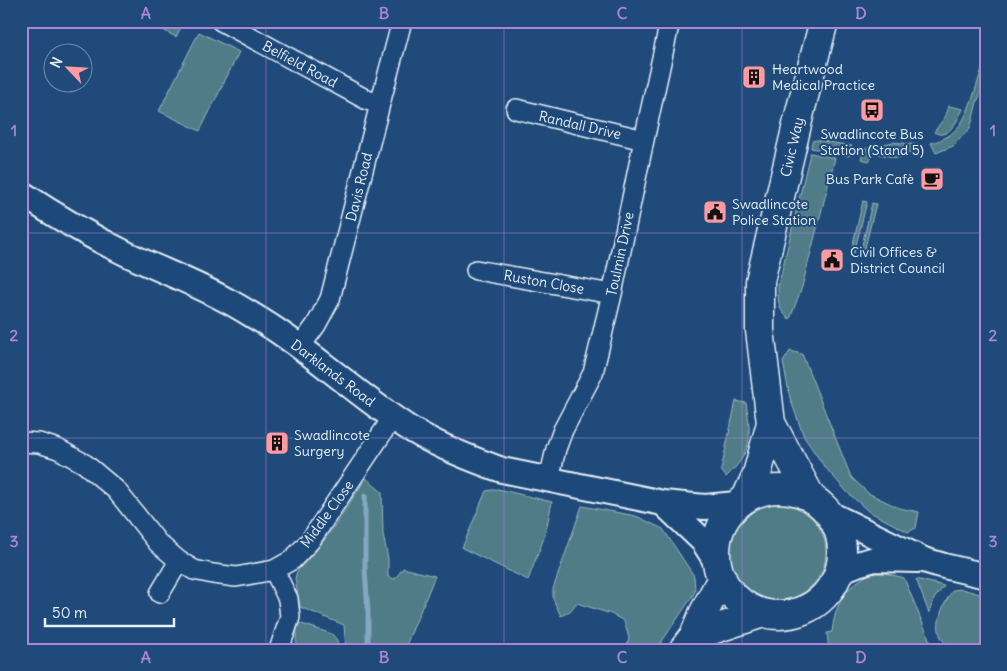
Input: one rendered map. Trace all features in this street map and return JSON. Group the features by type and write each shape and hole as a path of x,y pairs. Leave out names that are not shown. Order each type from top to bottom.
{"main road":[{"name":"Civic Way","path":"741,501 756,474 771,422 760,330 760,281 801,108 824,21"},
{"name":"Civic Way","path":"771,422 821,507"},
{"path":"763,491 790,491 821,507 836,530 841,544 838,572 831,587 809,609 795,614 779,616 763,613 729,591 719,571 716,548 724,519 741,501 763,491"},
{"path":"689,643 703,614 719,571"},
{"path":"689,643 763,613"}],"street":[{"name":"Belfield Road","path":"221,21 367,100 380,104"},
{"name":"Davis Road","path":"300,346 316,325 330,299 402,21"},
{"name":"Toulmin Drive","path":"549,479 556,449 563,430 593,373 612,294 670,21"},
{"name":"Randall Drive","path":"516,110 644,140"},
{"name":"Darklands Road","path":"21,193 54,215 124,252 226,300 264,322 300,346 360,394 418,434 485,464 502,470 663,503 705,507 741,501"},
{"name":"Ruston Close","path":"476,270 612,294"},
{"name":"Middle Close","path":"21,442 39,443 58,449 85,464 116,490 158,543 179,561 194,570 236,577 274,570 292,560 310,542 393,417"},
{"path":"663,503 703,541 719,571"},
{"path":"821,507 924,560 986,576"},
{"path":"838,572 875,559 924,560"},
{"path":"160,593 179,561"},
{"path":"274,570 288,599 290,617 280,650"}],"green space":[{"path":"146,21 184,21 176,37"},
{"path":"199,32 239,52 200,131 159,111"},
{"path":"986,56 986,81 977,102 969,130 953,146 936,153 931,143 941,140 955,131 964,119"},
{"path":"949,106 963,109 949,131 938,134 934,132 945,117"},
{"path":"817,140 852,146 849,156 811,148 812,141"},
{"path":"893,142 917,145 920,156 908,153 897,158 875,153 869,161 861,159 864,149"},
{"path":"810,153 835,158 802,287 790,319 783,313 779,305 778,287"},
{"path":"863,201 867,202 854,253 851,252"},
{"path":"872,203 876,204 863,255 860,254"},
{"path":"790,351 802,354 851,477 868,493 899,508 919,512 916,528 908,532 868,511 847,492 824,466 804,437 790,398 783,362"},
{"path":"736,401 746,403 749,426 748,444 741,460 726,477 721,470"},
{"path":"366,478 382,492 383,534 388,559 388,577 395,579 403,568 435,576 404,650 346,650 344,625 300,607 295,578 297,571 315,552 334,527"},
{"path":"498,489 552,502 545,535 528,580 462,548 486,491"},
{"path":"778,504 796,507 812,518 823,534 826,552 823,570 812,586 796,597 778,600 760,597 744,586 733,570 730,552 733,534 744,518 760,507"},
{"path":"582,506 636,516 663,529 694,576 695,591 692,597 656,650 626,650 629,638 624,621 611,614 577,603 570,611 561,616 553,599 553,589"},
{"path":"873,573 885,573 904,578 932,650 829,650 827,633 832,632 839,604 849,589"},
{"path":"916,579 944,586 934,599 929,613"},
{"path":"962,589 986,596 986,650 944,650 945,643 939,630 942,609 953,590"},
{"path":"299,623 332,634 337,640 338,650 328,650 322,647 321,650 303,650 297,646 296,638"}],"waterway":[{"path":"365,496 368,650"}],"place":[{"name":"Heartwood Medical Practice","path":"754,77"},
{"name":"Swadlincote Bus Station (Stand 5)","path":"872,110"},
{"name":"Bus Park Cafè","path":"932,179"},
{"name":"Swadlincote Police Station","path":"715,212"},
{"name":"Civil Offices & District Council","path":"832,260"},
{"name":"Swadlincote Surgery","path":"277,443"}]}
